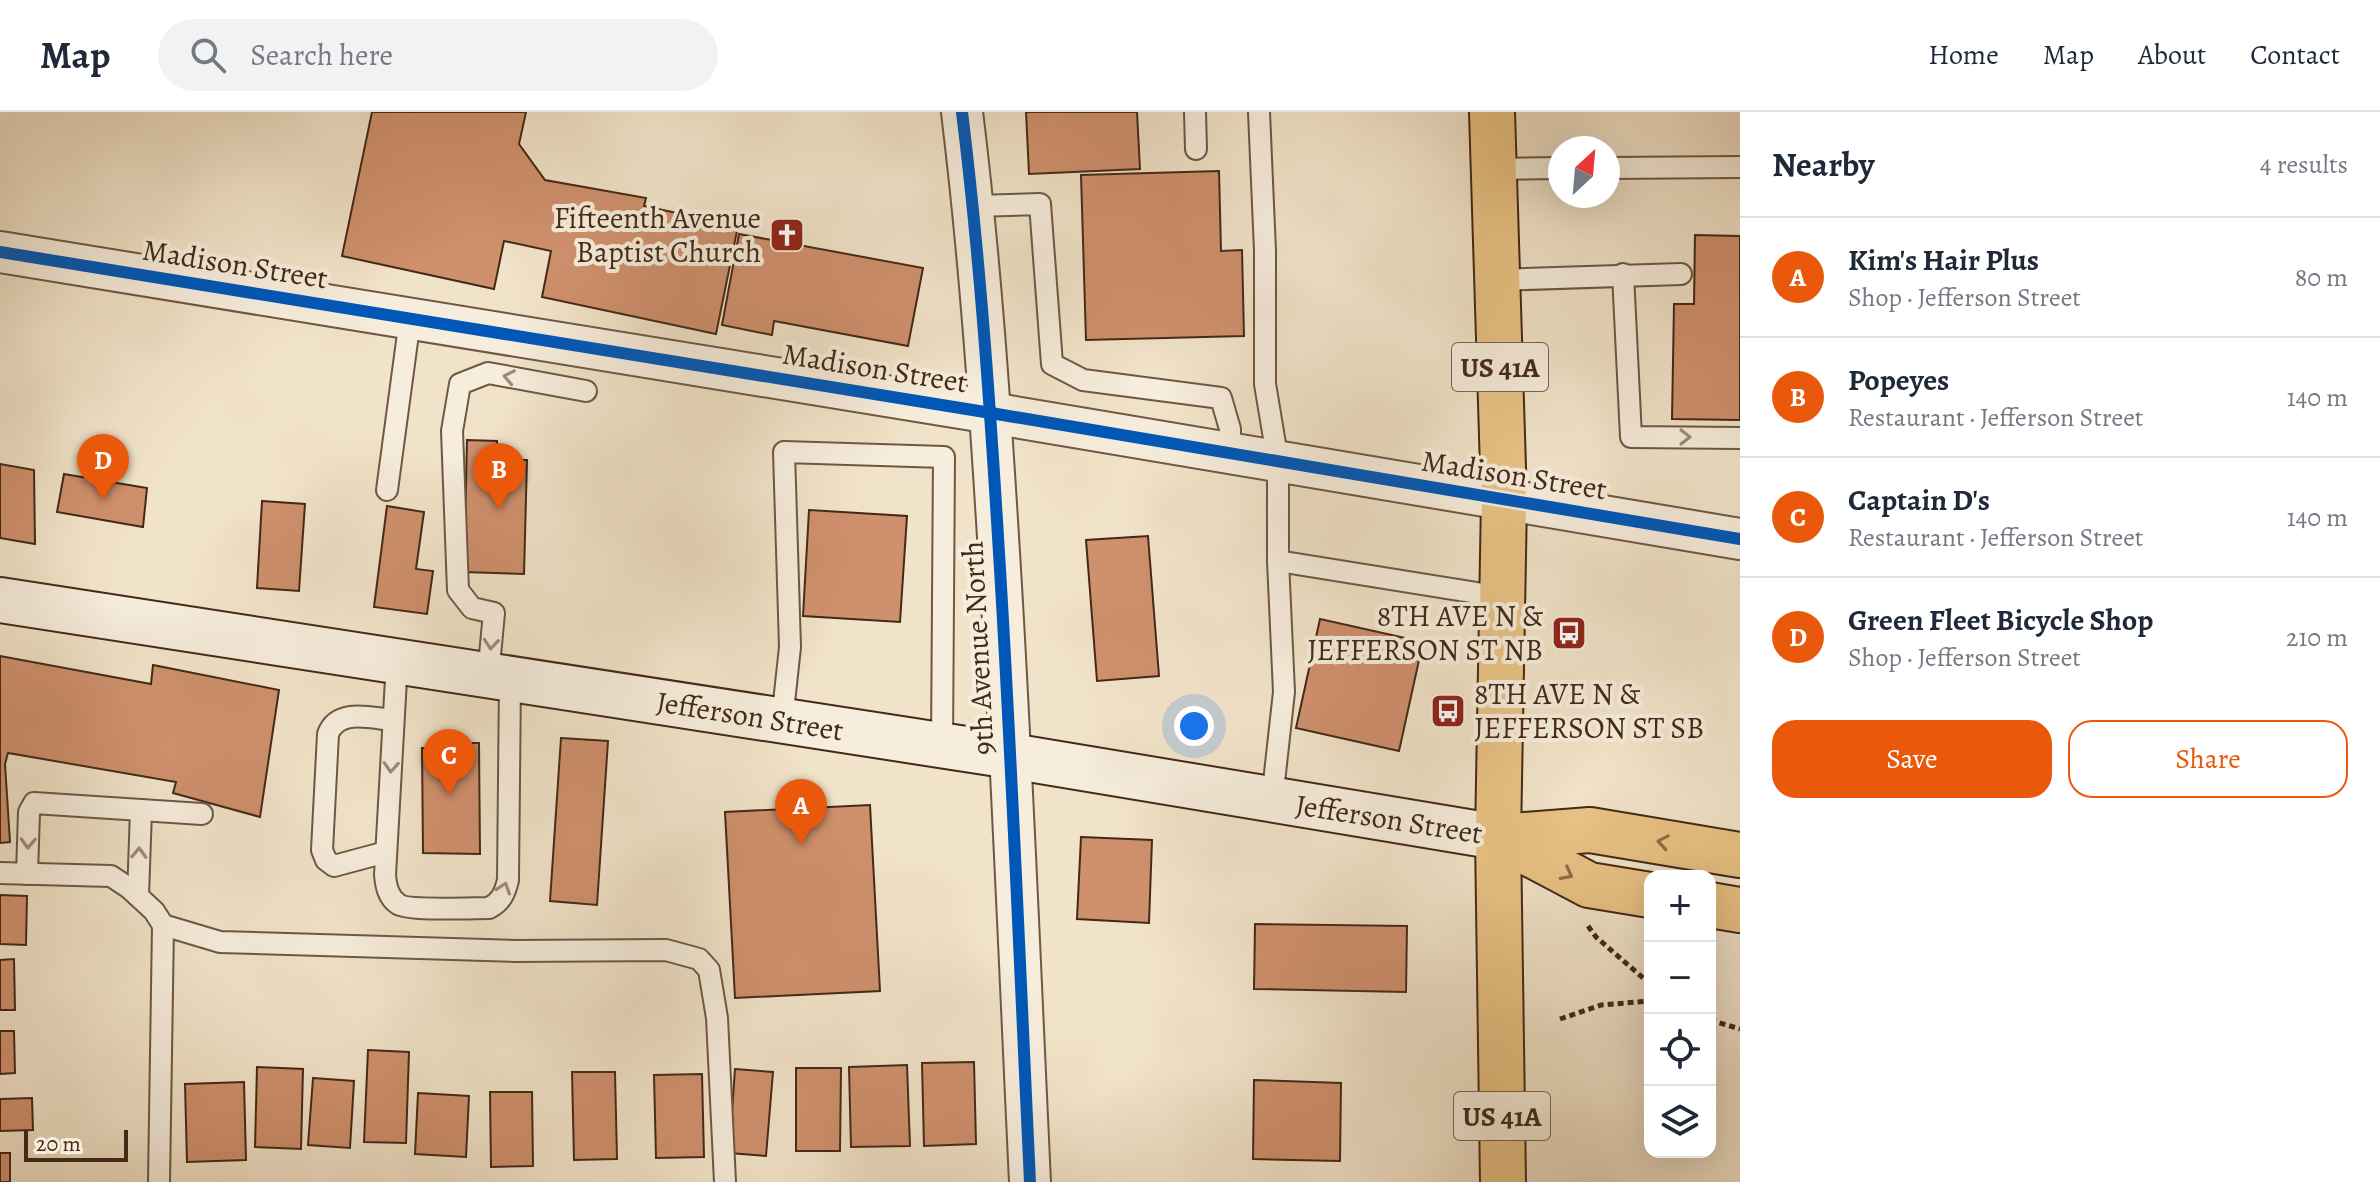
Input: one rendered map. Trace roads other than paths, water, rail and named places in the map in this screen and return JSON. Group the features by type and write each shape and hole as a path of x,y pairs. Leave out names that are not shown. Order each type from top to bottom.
{"main road":[{"name":"US 41A","path":"1492,112 1504,500 1498,837 1503,1182"},
{"name":"Jefferson Street","path":"0,600 1011,756 1498,837 1590,830 1740,855"},
{"name":"Jefferson Street","path":"1498,837 1589,885 1644,894"},
{"path":"1716,906 1740,910"}],"street":[{"name":"9th Avenue North","path":"962,112 974,206 991,413 1011,756 1030,1182"},
{"name":"Madison Street","path":"0,252 991,413 1740,539"}],"lane":[{"path":"1195,112 1196,149"},
{"path":"1259,112 1265,251 1265,384 1278,462 1278,561 1284,692 1272,800"},
{"path":"1620,168 1740,167"},
{"path":"1493,169 1548,168"},
{"path":"974,206 1040,204 1052,364 1083,380 1221,398 1230,429 1230,453"},
{"path":"1623,274 1631,437 1740,438"},
{"path":"1497,280 1681,274"},
{"path":"387,490 410,319"},
{"path":"397,661 386,888 395,902 403,907 489,908 497,904 505,893 508,880 499,678 494,613 472,608 458,590 452,431 460,384 488,373 586,391"},
{"path":"782,721 790,647 784,452 944,457 942,746"},
{"path":"1278,561 1502,597"},
{"path":"386,852 334,866 326,860 322,850 328,734 332,723 342,717 393,720"},
{"path":"27,874 29,812 31,806 39,803 202,814"},
{"path":"138,896 141,810"},
{"path":"0,873 111,876 154,911 163,925 159,1182"},
{"path":"163,925 220,942 515,951 666,950 699,959 709,970 717,1018 725,1182"}],"place":[{"name":"Fifteenth Avenue Baptist Church","path":"787,235"},
{"name":"Green Fleet Bicycle Shop","path":"103,500"},
{"name":"Popeyes","path":"499,509"},
{"name":"8TH AVE N & JEFFERSON ST NB","path":"1569,633"},
{"name":"8TH AVE N & JEFFERSON ST SB","path":"1448,711"},
{"name":"Captain D's","path":"449,795"},
{"name":"Kim's Hair Plus","path":"801,845"}]}
